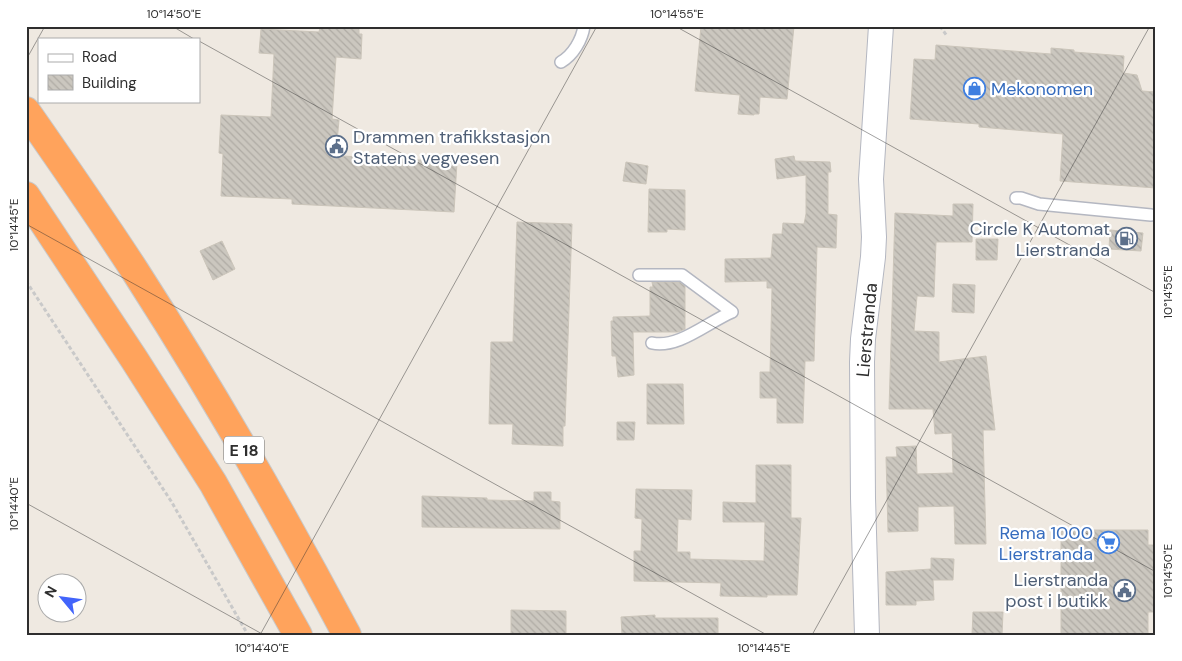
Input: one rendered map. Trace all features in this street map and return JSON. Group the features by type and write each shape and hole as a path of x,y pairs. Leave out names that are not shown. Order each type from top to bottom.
{"highway":[{"name":"E 18","path":"26,112 134,270 176,336 282,516 347,635"},
{"name":"E 18","path":"26,196 134,359 213,483 298,635"}],"street":[{"name":"Lierstranda","path":"867,635 862,362 874,237 871,179 881,26"}],"lane":[{"path":"561,62 574,50 582,37 584,26"},
{"path":"1016,198 1039,204 1151,215"},
{"path":"639,275 682,276 732,312 681,339 660,344 652,343"}],"path":[{"path":"940,26 946,36"},
{"path":"26,281 170,501 248,635"}],"building":[{"path":"701,26 794,26 787,99 760,97 759,114 738,114 740,95 695,91"},
{"path":"320,27 359,29 359,34 362,34 361,59 336,57 332,119 339,120 337,142 343,143 342,156 457,162 454,212 292,204 292,199 221,196 223,154 219,153 221,115 271,117 274,54 259,53 261,29 319,32"},
{"path":"936,45 1051,54 1051,48 1124,56 1123,73 1137,75 1142,91 1156,92 1156,188 1060,181 1063,134 979,127 979,124 910,119 914,59 935,60"},
{"path":"794,156 795,161 830,162 831,172 828,172 828,214 837,215 836,248 817,247 814,361 805,361 803,423 777,423 777,398 760,398 760,372 770,372 772,288 767,288 767,281 725,282 725,259 771,258 773,234 782,234 783,223 804,224 806,214 806,175 777,179 775,159"},
{"path":"626,162 648,166 646,184 623,181"},
{"path":"649,189 685,190 685,230 667,229 667,232 648,232"},
{"path":"953,204 973,204 972,242 936,242 934,297 917,296 914,331 939,332 939,362 986,356 995,430 983,430 986,544 955,544 954,506 918,507 918,531 888,532 886,457 897,457 896,447 916,446 917,474 953,473 952,433 935,434 933,409 889,409 895,213 953,216"},
{"path":"517,222 572,224 563,446 512,444 513,424 489,424 491,342 513,342"},
{"path":"1110,230 1143,233 1141,251 1109,249"},
{"path":"976,239 998,239 997,260 976,260"},
{"path":"222,241 235,269 213,280 200,251"},
{"path":"652,282 680,282 685,286 685,329 678,332 633,332 634,375 618,377 616,356 612,356 611,321 613,321 613,317 650,316 650,287 653,287"},
{"path":"953,284 975,285 974,313 952,312"},
{"path":"647,384 683,384 684,424 647,424"},
{"path":"617,422 635,422 634,440 617,440"},
{"path":"756,465 791,465 791,518 801,518 797,595 767,595 767,597 720,596 721,583 634,581 634,551 641,551 642,519 635,518 636,489 692,490 691,520 678,519 677,552 690,552 690,559 764,561 765,522 723,522 723,502 756,503"},
{"path":"534,492 551,492 551,501 560,502 560,529 422,527 422,496 534,501"},
{"path":"1061,530 1148,530 1148,545 1156,545 1156,612 1148,612 1148,635 1061,635"},
{"path":"931,558 954,559 953,580 933,580 934,600 916,601 916,605 886,605 886,572 931,569"},
{"path":"511,610 566,611 566,635 511,635"},
{"path":"973,612 1003,612 1002,635 972,635"},
{"path":"655,615 655,618 718,618 718,635 622,635 621,617"}],"place":[{"name":"Mekonomen","path":"975,89"},
{"name":"Drammen trafikkstasjon Statens vegvesen","path":"337,147"},
{"name":"Circle K Automat Lierstranda","path":"1126,239"},
{"name":"Rema 1000 Lierstranda","path":"1109,543"},
{"name":"Lierstranda post i butikk","path":"1124,590"}]}
